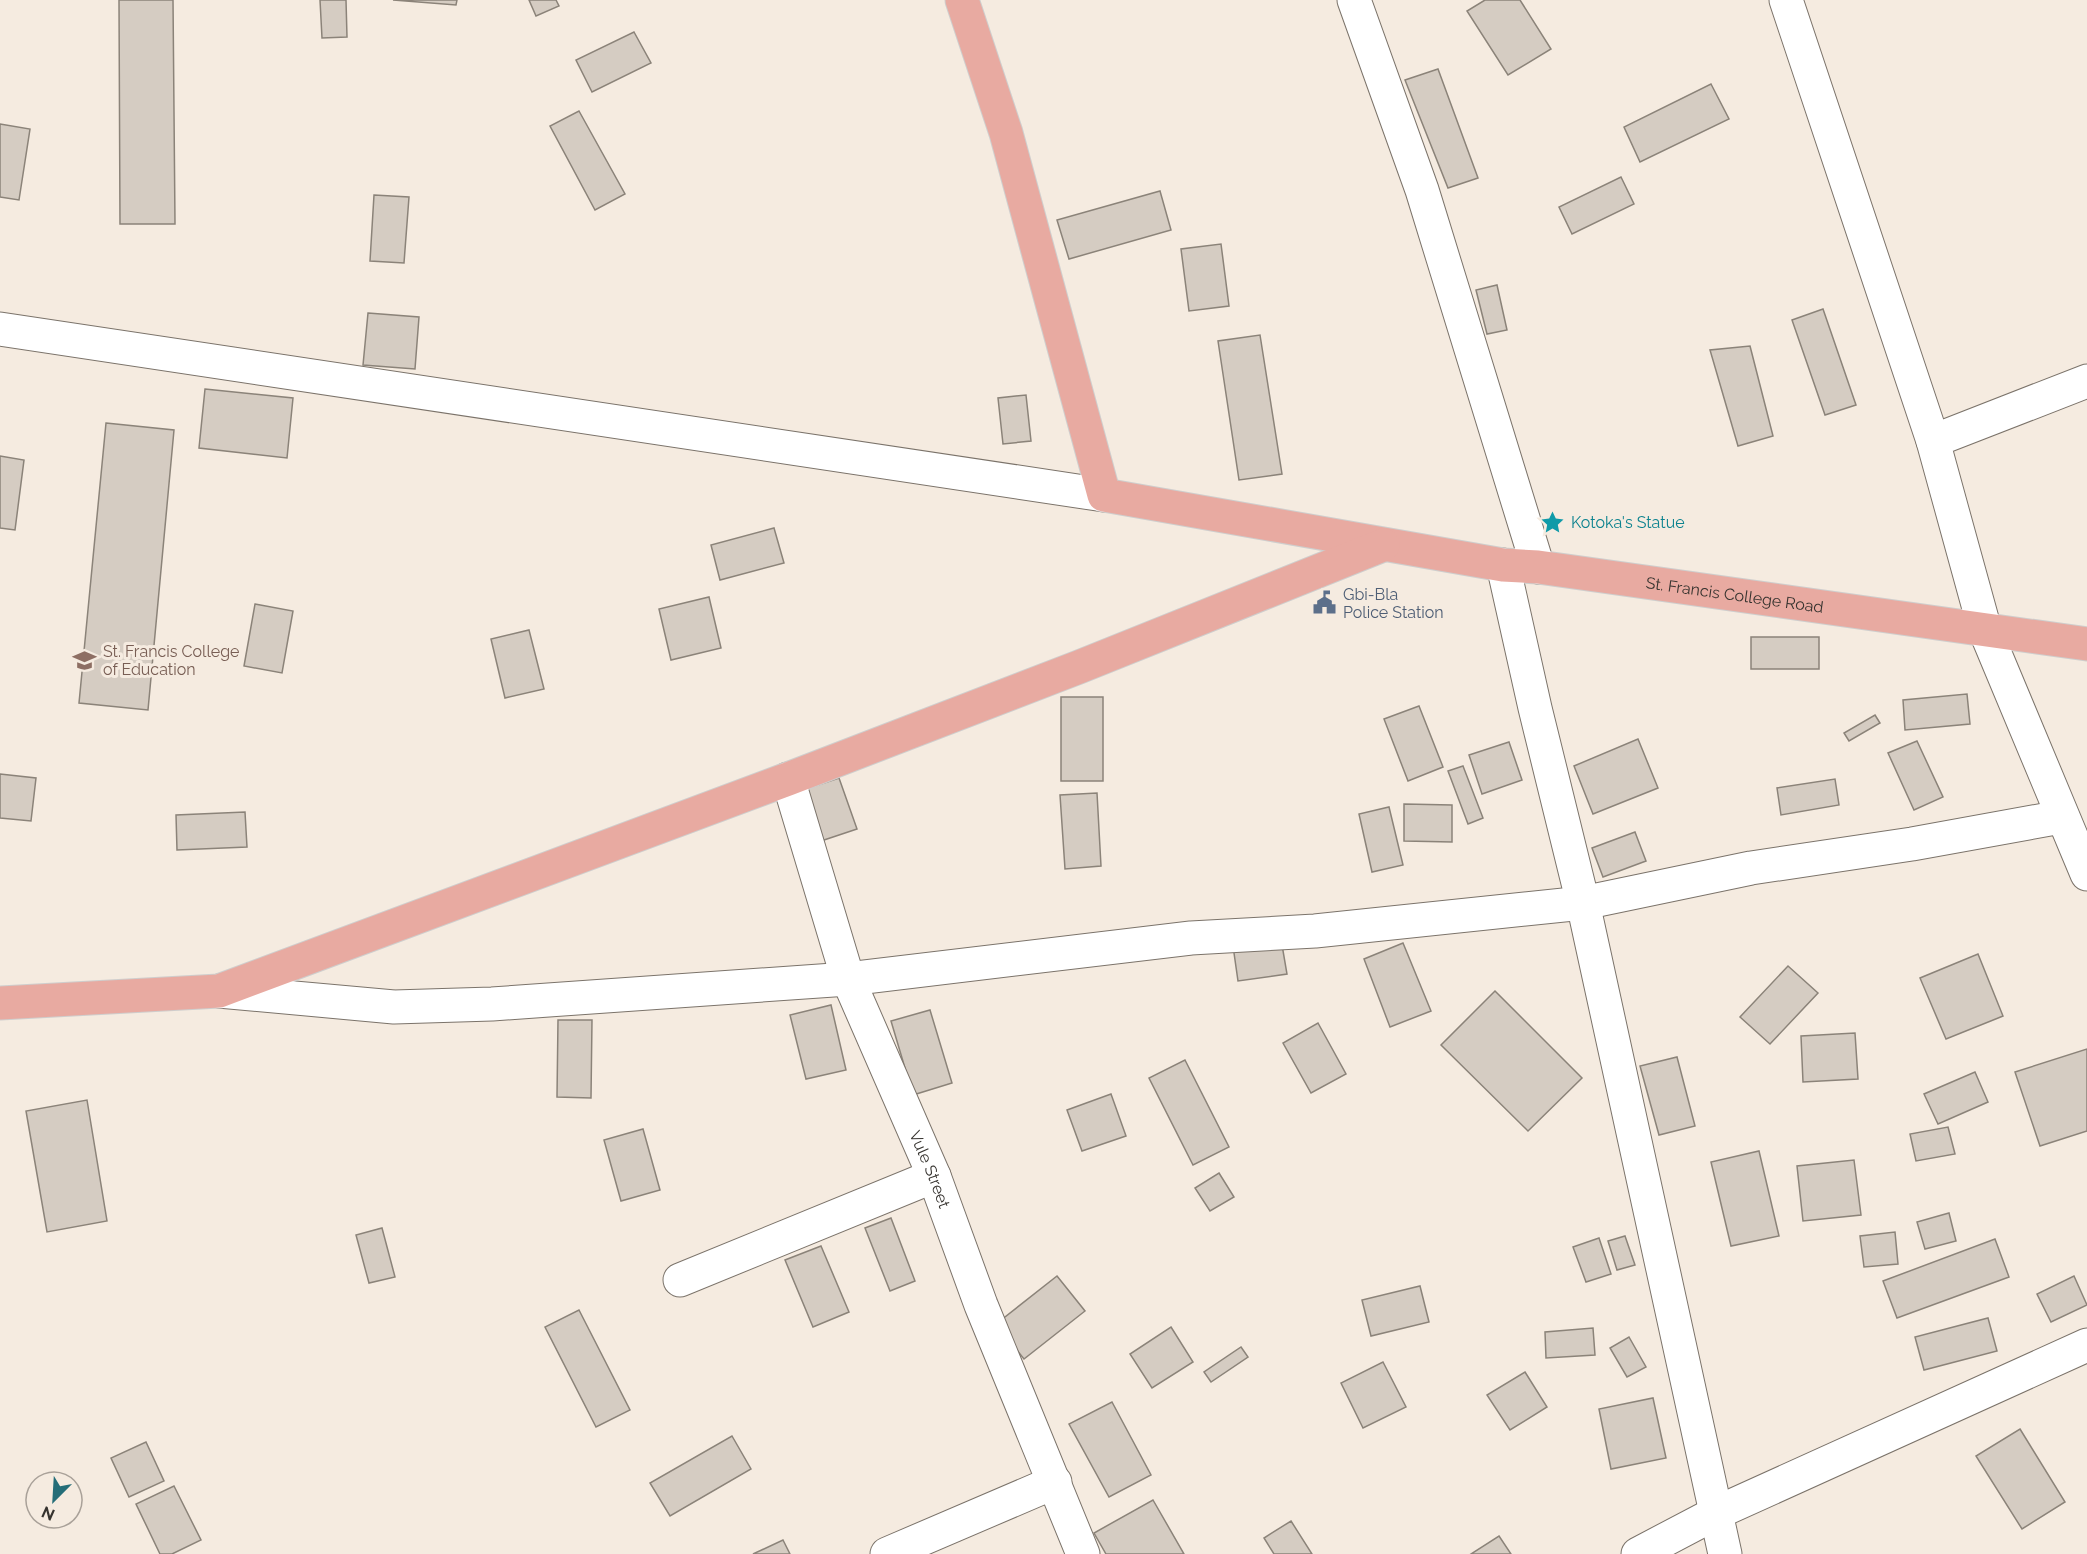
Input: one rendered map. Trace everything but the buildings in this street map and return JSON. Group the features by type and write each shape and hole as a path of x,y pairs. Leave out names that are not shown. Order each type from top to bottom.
{"main road":[{"path":"962,0 1006,132 1104,495"},
{"name":"St. Francis College Road","path":"1104,495 1503,565 1538,567 2087,644"},
{"path":"0,1003 219,991 788,780 1383,545"}],"street":[{"path":"1354,0 1422,190 1538,567"},
{"path":"1786,0 1934,441 1985,630 2061,817 2087,874"},
{"path":"0,329 1104,495"},
{"path":"1934,441 2087,381"},
{"path":"1503,565 1583,903 1725,1554"},
{"name":"Vule Street","path":"788,780 848,979 934,1176 981,1305 1083,1554"},
{"path":"219,991 394,1007 492,1004 848,979 1191,938 1315,931 1583,903 1751,868 1912,844 2061,817"},
{"path":"680,1280 934,1176"},
{"path":"1638,1554 1716,1513 2087,1345"},
{"path":"887,1554 1055,1482"}],"place":[{"name":"Kotoka's Statue","path":"1553,522"},
{"name":"Gbi-Bla Police Station","path":"1325,603"},
{"name":"St. Francis College of Education","path":"85,660"}]}
